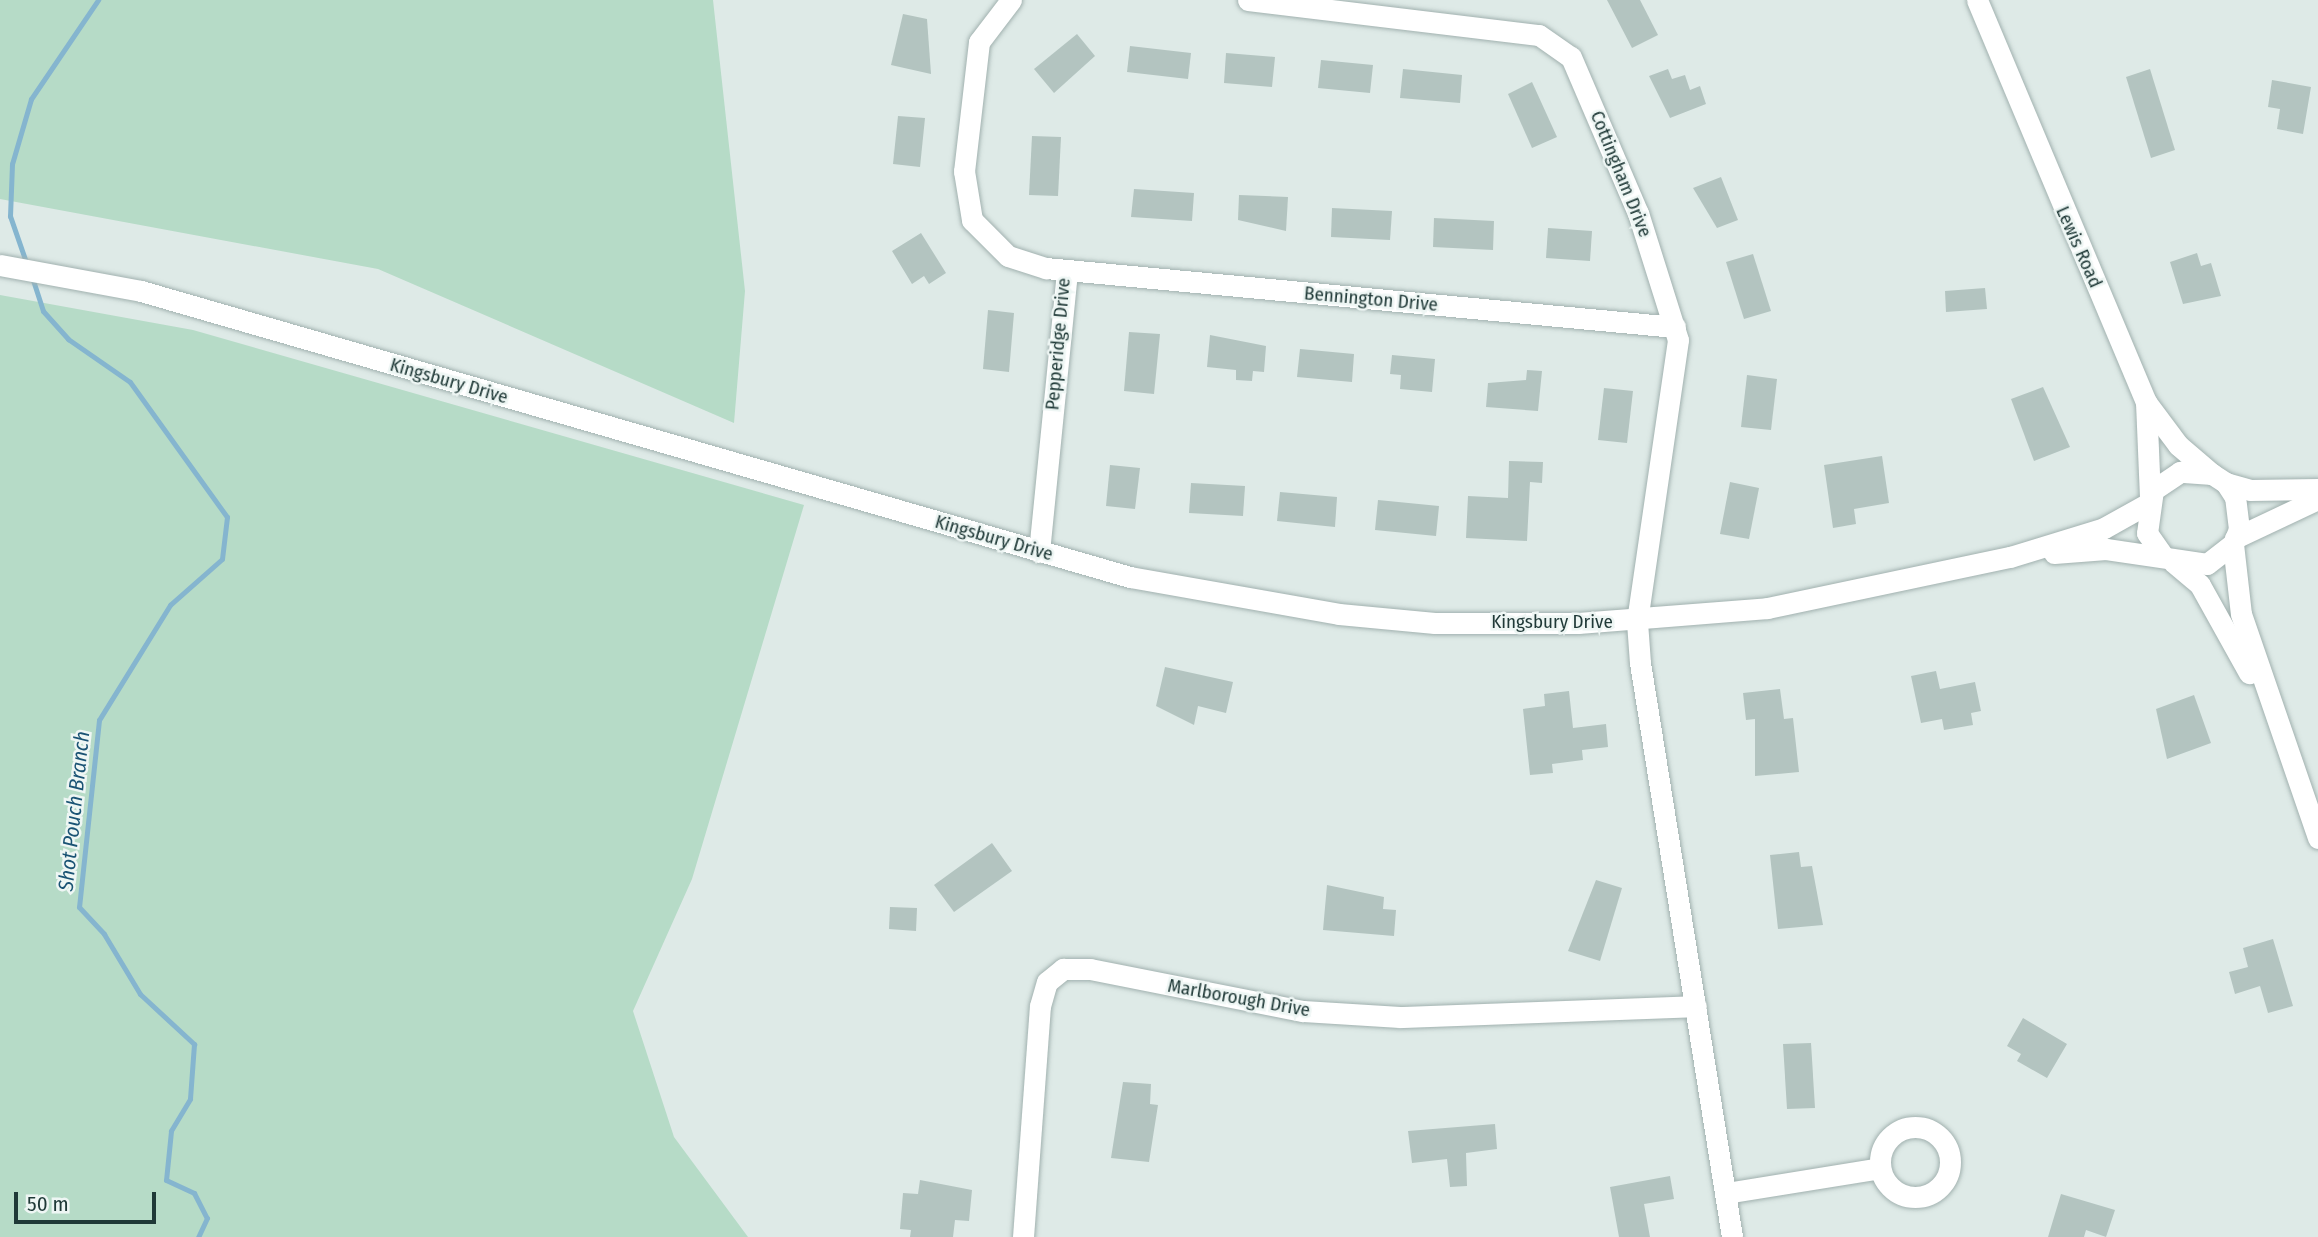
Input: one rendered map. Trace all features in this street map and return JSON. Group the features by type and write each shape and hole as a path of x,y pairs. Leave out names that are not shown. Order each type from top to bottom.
{"street":[{"name":"Pepperidge Drive","path":"1010,0 987,24 975,57 966,207 984,236 1008,256 1067,270 1039,552"},
{"name":"Cottingham Drive","path":"1248,0 1518,28 1556,45 1571,57 1638,213 1675,327 1677,366 1637,622"},
{"name":"Lewis Road","path":"1977,0 2146,402 2178,445 2219,479"},
{"name":"Kingsbury Drive","path":"0,265 78,277 1130,577 1339,614 1435,623 1637,622 1767,608 2010,557 2104,528 2148,500 2180,472 2219,479 2250,490 2318,489"},
{"name":"Bennington Drive","path":"1067,270 1675,327"},
{"path":"2146,402 2147,533 2167,558 2213,605 2271,715"},
{"path":"2219,479 2240,512 2234,541 2233,580 2271,715 2318,838"},
{"name":"Kingsbury Drive","path":"2010,557 2106,549 2207,564 2234,541 2318,499"},
{"path":"1637,622 1732,1237"},
{"name":"Marlborough Drive","path":"1023,1237 1040,1006 1047,982 1063,969 1090,969 1303,1011 1400,1017 1696,1006"},
{"path":"1726,1193 1881,1168"}],"green space":[{"path":"0,0 713,0 745,291 734,423 378,269 0,199"},
{"path":"0,295 193,330 804,505 692,879 633,1011 674,1137 748,1237 0,1237"}],"building":[{"path":"1607,0 1640,0 1658,35 1632,48"},
{"path":"903,14 927,19 931,74 891,65"},
{"path":"1077,34 1095,56 1054,93 1034,69"},
{"path":"1130,46 1191,53 1188,79 1127,72"},
{"path":"1226,53 1275,57 1272,87 1224,83"},
{"path":"1321,60 1373,65 1370,93 1318,88"},
{"path":"1403,69 1462,75 1460,103 1400,98"},
{"path":"1668,69 1672,79 1685,75 1690,90 1700,86 1706,104 1670,118 1649,76"},
{"path":"2150,69 2175,150 2151,158 2126,77"},
{"path":"2272,80 2311,87 2303,134 2277,129 2280,109 2268,107"},
{"path":"1532,82 1557,137 1532,148 1508,94"},
{"path":"898,116 925,118 920,167 893,164"},
{"path":"1032,136 1061,137 1058,196 1029,195"},
{"path":"1721,177 1738,220 1717,228 1693,188"},
{"path":"1134,189 1194,193 1192,221 1131,217"},
{"path":"1239,195 1288,197 1286,231 1238,220"},
{"path":"1332,208 1392,211 1390,240 1331,237"},
{"path":"1434,218 1494,221 1493,250 1433,247"},
{"path":"1548,228 1592,231 1590,261 1546,258"},
{"path":"921,233 946,273 929,284 924,276 912,284 892,251"},
{"path":"2197,253 2201,266 2211,263 2221,296 2183,304 2170,262"},
{"path":"1753,254 1771,311 1744,319 1726,262"},
{"path":"1985,288 1987,309 1946,312 1945,291"},
{"path":"988,310 1014,313 1009,372 983,369"},
{"path":"1129,332 1160,334 1154,394 1124,391"},
{"path":"1210,335 1266,346 1264,372 1253,371 1252,381 1236,380 1236,370 1207,367"},
{"path":"1300,349 1354,354 1352,382 1297,377"},
{"path":"1392,355 1435,359 1432,392 1400,389 1401,375 1390,374"},
{"path":"1527,370 1542,371 1538,411 1486,407 1488,383 1526,380"},
{"path":"1747,375 1777,379 1771,430 1741,427"},
{"path":"2043,387 2070,447 2034,461 2011,399"},
{"path":"1604,388 1633,391 1627,443 1598,440"},
{"path":"1882,456 1889,503 1854,509 1856,524 1833,528 1824,465"},
{"path":"1509,461 1543,462 1542,483 1530,482 1527,541 1466,538 1468,496 1508,498"},
{"path":"1110,465 1140,468 1135,509 1106,506"},
{"path":"1730,482 1759,488 1749,539 1720,534"},
{"path":"1191,483 1245,486 1243,516 1189,513"},
{"path":"1280,492 1337,497 1335,527 1277,521"},
{"path":"1378,500 1439,506 1436,536 1375,530"},
{"path":"1165,667 1233,682 1226,713 1198,706 1194,725 1156,706"},
{"path":"1936,671 1940,689 1975,682 1981,711 1971,713 1973,725 1944,730 1942,719 1921,723 1911,676"},
{"path":"1780,689 1784,719 1793,718 1799,772 1755,776 1755,719 1746,720 1743,693"},
{"path":"1569,691 1573,728 1606,724 1608,747 1582,750 1583,760 1552,764 1553,773 1530,775 1523,709 1545,706 1544,694"},
{"path":"2194,695 2211,743 2167,759 2156,709"},
{"path":"992,843 1012,871 954,912 934,885"},
{"path":"1799,852 1801,867 1812,866 1823,925 1778,929 1770,855"},
{"path":"1596,880 1622,888 1600,961 1568,951"},
{"path":"1327,885 1384,897 1383,909 1396,910 1394,936 1323,930"},
{"path":"890,907 917,908 916,931 889,929"},
{"path":"2273,939 2293,1006 2268,1013 2260,986 2235,994 2229,972 2248,967 2243,948"},
{"path":"2023,1018 2067,1044 2047,1078 2017,1061 2021,1054 2007,1046"},
{"path":"1811,1043 1815,1108 1787,1109 1783,1044"},
{"path":"1123,1082 1151,1084 1150,1104 1158,1105 1149,1162 1111,1158"},
{"path":"1495,1124 1497,1149 1466,1153 1467,1186 1450,1187 1447,1159 1412,1163 1408,1131"},
{"path":"1670,1176 1674,1199 1644,1204 1650,1237 1619,1237 1610,1187"},
{"path":"920,1180 972,1190 969,1221 955,1220 953,1237 910,1237 911,1230 900,1229 903,1193 918,1194"},
{"path":"2061,1194 2115,1210 2106,1237 2086,1230 2084,1237 2048,1237"}],"waterway":[{"name":"Shot Pouch Branch","path":"27,265 10,216 12,164 31,99 98,0"},
{"name":"Shot Pouch Branch","path":"32,277 43,311 68,339 130,382 227,517 222,559 170,605 99,720 79,907 104,934 140,994 194,1044 190,1099 171,1131 166,1180 194,1193 207,1218 198,1237"}]}
